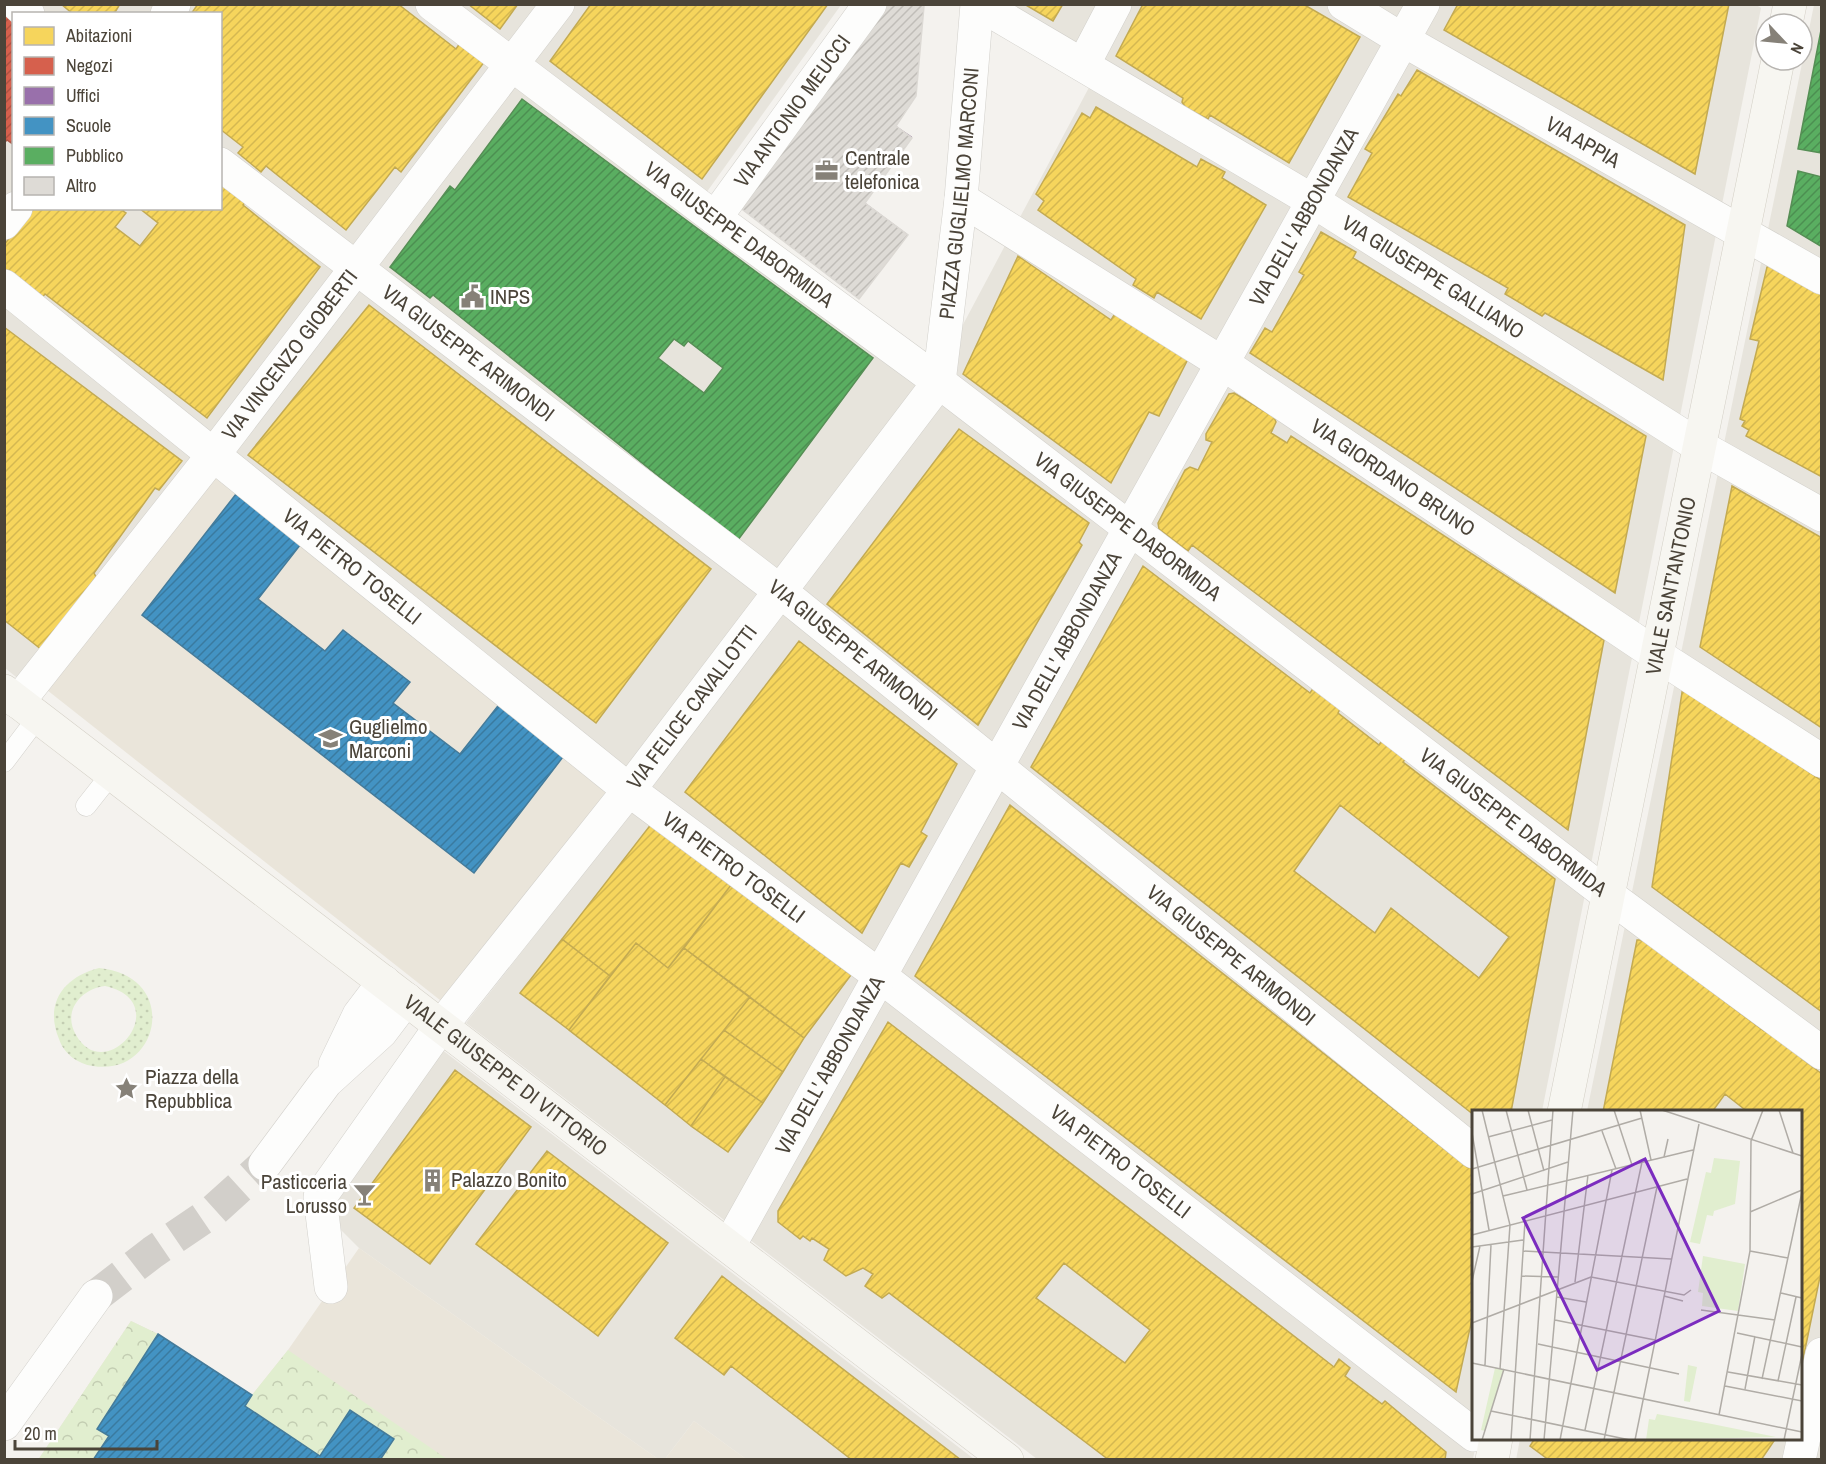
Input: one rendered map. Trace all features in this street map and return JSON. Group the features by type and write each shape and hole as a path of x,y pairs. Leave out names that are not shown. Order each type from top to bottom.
{"street":[{"name":"VIA GIUSEPPE DABORMIDA","path":"432,4 714,218 939,382 1608,895 1821,1053"},
{"name":"VIA VINCENZO GIOBERTI","path":"20,703 513,66 558,4"},
{"name":"VIA ANTONIO MEUCCI","path":"714,218 870,4"},
{"name":"VIA GIUSEPPE GALLIANO","path":"978,4 1313,201 1699,446 1821,516"},
{"name":"PIAZZA GUGLIELMO MARCONI","path":"939,382 961,199 978,4"},
{"path":"1083,65 1115,4"},
{"name":"VIA APPIA","path":"1344,4 1403,40 1821,278"},
{"name":"VIA DELL' ABBONDANZA","path":"729,1246 1423,4"},
{"name":"VIALE SANT'ANTONIO","path":"1564,1110 1776,72"},
{"name":"VIA GIUSEPPE ARIMONDI","path":"222,166 780,591 1472,1151"},
{"name":"VIA GIORDANO BRUNO","path":"961,199 1222,363 1657,656 1821,761"},
{"path":"4,223 14,210"},
{"name":"VIA PIETRO TOSELLI","path":"4,286 629,790 880,976 1472,1432"},
{"name":"VIA FELICE CAVALLOTTI","path":"441,1026 629,790 939,382"},
{"name":"VIALE GIUSEPPE DI VITTORIO","path":"20,703 1007,1460"},
{"path":"265,1164 326,1082 381,1032 395,990"},
{"path":"331,1287 320,1197 441,1026"},
{"path":"4,1424 96,1296"},
{"path":"1802,1435 1821,1354"},
{"path":"1799,1460 1801,1440"}],"lane":[{"path":"4,762 20,703"},
{"path":"86,806 112,773"}],"shaded area":[{"path":"1755,4 1761,8 1760,12 1754,12 1754,43 1542,1110 1472,1110 1472,1440 1477,1440 1473,1459 1037,1459 466,1023 649,790 21,681 5,668 4,5 841,5 691,214 916,381 958,334 1102,63 1007,5"},
{"path":"1814,5 1821,5 1821,1459 1516,1460 1520,1440 1802,1440 1802,1110 1587,1110 1800,72 1814,72 1813,12"},
{"name":"Guglielmo Marconi","path":"220,470 613,789 445,1004 47,690"},
{"path":"441,1049 974,1459 746,1459 694,1421 665,1459 658,1459 359,1248 337,1226 334,1205"},
{"path":"359,1248 658,1459 38,1460 131,1321 158,1334 252,1395 288,1350"},
{"path":"694,1421 746,1459 665,1459"}],"green space":[{"path":"99,968 125,975 142,988 151,1005 152,1024 146,1042 134,1056 116,1065 93,1066 82,1063 68,1054 59,1039 54,1014 60,993 76,978","holes":["105,986 126,995 135,1008 135,1023 129,1036 117,1047 103,1052 89,1049 76,1035 72,1026 71,1018 76,1003 88,992"]},
{"path":"131,1321 158,1334 252,1395 288,1350 447,1459 38,1460"}],"building: Abitazioni":[{"path":"61,4 120,4 115,12 71,12"},
{"path":"198,4 398,4 456,49 460,43 485,61 401,172 395,167 346,230 266,166 261,172 238,153 243,147 222,131 222,12 192,12"},
{"path":"468,4 518,4 500,29"},
{"path":"591,4 828,4 702,179 550,61"},
{"path":"1024,4 1063,4 1053,21"},
{"path":"1143,4 1303,4 1360,37 1289,163 1210,115 1208,119 1186,108 1182,102 1183,98 1116,56"},
{"path":"1458,4 1729,4 1695,174 1444,30"},
{"path":"1417,70 1685,225 1663,380 1545,313 1542,316 1505,294 1508,288 1348,197 1372,153 1365,149 1398,94 1401,96"},
{"path":"1096,107 1197,167 1201,159 1225,172 1222,178 1266,205 1201,319 1157,292 1154,298 1133,285 1136,279 1038,210 1044,201 1036,194 1082,113 1090,118"},
{"path":"222,180 248,199 243,205 320,267 207,418 45,294 40,300 4,272 4,245 30,210 124,210 126,213 115,227 140,246 158,223 142,210 222,210"},
{"path":"1321,232 1356,252 1353,258 1646,436 1615,593 1250,353 1265,328 1272,332 1304,275 1299,272"},
{"path":"1018,256 1111,320 1116,312 1188,359 1159,416 1149,412 1111,483 963,374"},
{"path":"1772,265 1822,292 1822,477 1746,436 1749,430 1742,426 1745,421 1740,419 1759,341 1750,339 1767,267"},
{"path":"369,305 711,569 596,723 248,455"},
{"path":"4,327 182,461 159,490 155,488 94,573 96,577 42,650 4,620"},
{"path":"1234,393 1274,417 1276,422 1271,433 1287,443 1291,436 1604,640 1568,830 1192,545 1188,551 1159,529 1158,523 1185,470 1190,467 1198,470 1212,442 1206,440 1206,434 1229,394"},
{"path":"959,429 1089,523 1079,542 1082,545 978,725 827,604"},
{"path":"1732,486 1822,538 1822,728 1700,647"},
{"path":"1143,566 1310,693 1314,687 1341,707 1338,713 1379,745 1383,739 1407,757 1403,762 1555,879 1511,1110 1472,1110 1472,1113 1031,767","holes":["1340,805 1509,937 1479,978 1391,908 1375,933 1294,871"]},
{"path":"799,641 957,764 921,832 927,836 909,867 901,863 862,933 685,792"},
{"path":"1683,686 1822,781 1822,1012 1652,887"},
{"path":"1010,805 1467,1167 1472,1163 1472,1319 1456,1392 915,976"},
{"path":"652,823 731,885 668,968 636,943 610,976 562,939"},
{"path":"731,885 851,975 804,1038 684,948"},
{"path":"562,939 610,976 569,1030 520,993"},
{"path":"1637,940 1643,940 1764,1031 1769,1024 1806,1052 1801,1058 1822,1074 1822,1267 1802,1364 1802,1110 1745,1110 1725,1094 1713,1110 1603,1110"},
{"path":"636,943 668,968 684,948 750,997 665,1105 569,1030"},
{"path":"750,997 804,1038 783,1072 724,1030"},
{"path":"888,1022 1334,1367 1339,1359 1350,1368 1345,1376 1382,1404 1385,1401 1446,1452 1445,1460 1109,1460 889,1293 882,1298 865,1286 873,1274 863,1268 846,1276 824,1260 829,1249 812,1238 810,1241 803,1236 800,1239 778,1222 778,1211","holes":["1064,1263 1150,1330 1125,1363 1036,1298"]},
{"path":"724,1030 783,1072 763,1103 701,1059"},
{"path":"701,1059 725,1077 691,1126 665,1105"},
{"name":"Palazzo Bonito","path":"455,1070 531,1127 430,1264 354,1208"},
{"path":"725,1077 763,1103 728,1152 691,1126"},
{"path":"547,1151 668,1243 598,1336 476,1244"},
{"path":"722,1276 961,1460 852,1460 731,1366 724,1375 675,1338"},
{"path":"1534,1440 1775,1440 1761,1460 1549,1460 1530,1446"}],"building: Negozi":[{"path":"4,13 12,19 12,144 7,140 4,143"}],"building: Uffici":[{"name":"Centrale telefonica","path":"888,4 920,4 923,6 915,96 895,126 911,137 863,202 907,235 859,297 740,206"}],"building: Scuole":[{"path":"236,494 301,544 258,599 325,651 343,630 410,682 393,703 460,754 501,702 566,753 474,873 142,615"},
{"path":"158,1334 252,1395 245,1406 320,1456 350,1410 394,1439 380,1460 93,1460 109,1436 97,1429"}],"building: Pubblico":[{"path":"1822,25 1822,153 1798,149"},
{"path":"522,99 873,358 738,540 433,295 430,298 390,267 450,186 455,190","holes":["674,339 684,346 688,341 723,368 704,393 658,358"]},
{"path":"1798,171 1822,177 1822,247 1787,226"}],"building: Altro":[{"name":"Centrale telefonica","path":"885,4 922,4 924,6 916,96 896,126 912,138 865,203 908,235 859,299 738,206"}],"tunnel":[{"path":"96,1296 153,1252 212,1212 265,1164"}],"place":[{"name":"Centrale telefonica","path":"827,170"},
{"name":"INPS","path":"472,297"},
{"name":"Guglielmo Marconi","path":"331,739"},
{"name":"Piazza della Repubblica","path":"127,1089"},
{"name":"Palazzo Bonito","path":"433,1180"},
{"name":"Pasticceria Lorusso","path":"365,1194"}]}
